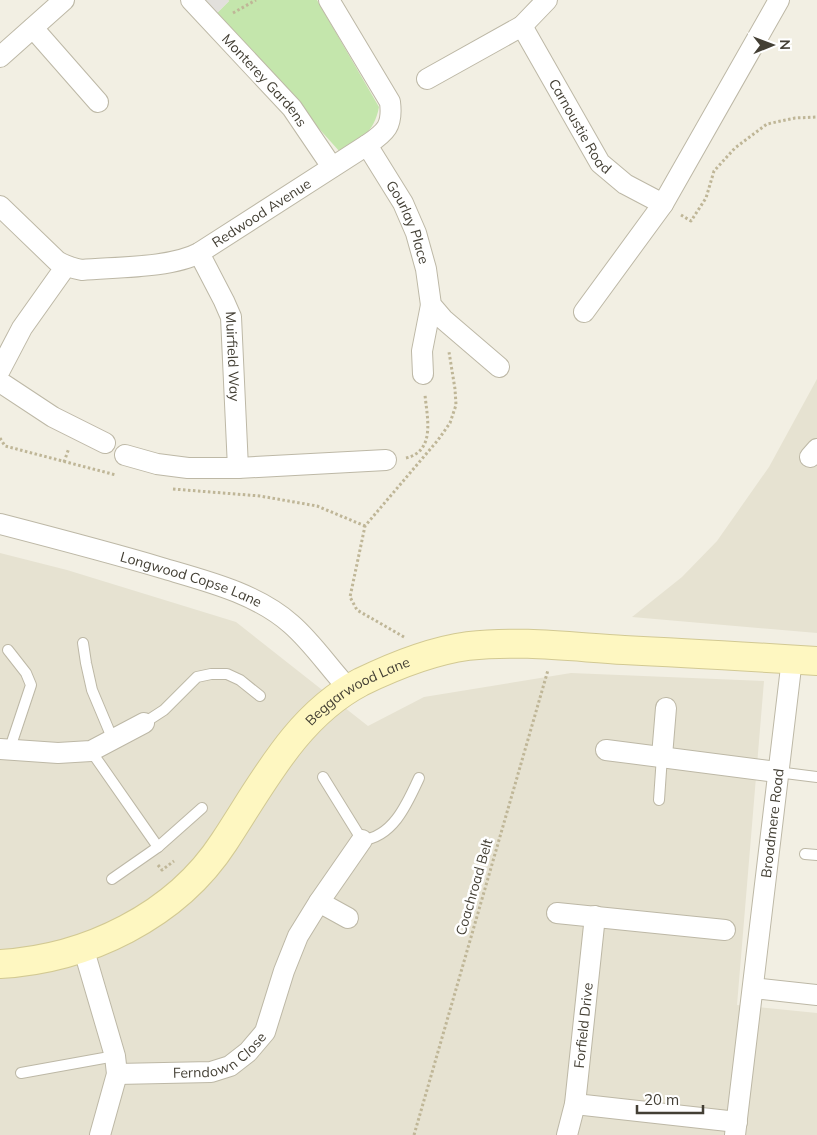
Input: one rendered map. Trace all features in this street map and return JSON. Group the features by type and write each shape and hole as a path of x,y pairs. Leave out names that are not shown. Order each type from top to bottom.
{"street":[{"path":"0,57 64,0"},
{"name":"Monterey Gardens","path":"190,0 292,108 332,167"},
{"name":"Redwood Avenue","path":"0,206 48,254 66,266 82,270 173,263 191,258 199,253 367,145 384,133 389,124 390,102 329,0"},
{"path":"427,79 522,26 547,0"},
{"path":"584,312 663,204 779,0"},
{"name":"Carnoustie Road","path":"522,26 600,162 625,184 663,204"},
{"path":"33,28 98,102"},
{"name":"Gourlay Place","path":"367,145 403,203 416,233 426,268 431,305 422,351 423,374"},
{"name":"Muirfield Way","path":"199,253 231,316 238,468"},
{"path":"0,370 22,328 66,266"},
{"path":"431,305 443,319 499,367"},
{"path":"0,382 53,417 105,443"},
{"path":"125,454 157,464 188,468 238,468 386,460"},
{"name":"Longwood Copse Lane","path":"0,524 123,556 190,576 228,588 262,604 291,624 349,689"},
{"name":"Beggarwood Lane","path":"0,964 40,959 83,947 129,928 153,914 175,897 192,880 224,843 276,759 315,716 332,700 349,689 406,663 451,650 492,644 554,645 805,660"},
{"name":"Broadmere Road","path":"736,1128 778,772 805,660"},
{"path":"662,756 666,708"},
{"path":"4,750 58,753 91,751 144,723"},
{"path":"606,750 778,772"},
{"name":"Ferndown Close","path":"116,1065 211,1072 230,1066 248,1052 265,1032 284,971 298,936 362,840"},
{"path":"319,902 348,918"},
{"path":"557,913 725,930"},
{"name":"Forfield Drive","path":"567,1135 575,1104 595,916"},
{"path":"83,947 116,1065 100,1135"},
{"path":"753,988 817,995"},
{"path":"575,1104 736,1128"}],"lane":[{"path":"84,643 92,690 113,740"},
{"path":"4,750 31,685 26,673 8,650"},
{"path":"144,723 164,710 197,677 211,674 227,674 240,680 260,696"},
{"path":"91,751 158,847"},
{"path":"659,800 662,756"},
{"path":"778,772 817,777"},
{"path":"323,777 362,840 372,839 389,829 407,804 418,778"},
{"path":"112,879 158,847 202,808"},
{"path":"805,854 817,855"},
{"path":"21,1073 116,1065"}],"path":[{"path":"213,24 256,0"},
{"path":"663,204 691,221 706,198 714,170 735,148 767,124 795,118 817,117"},
{"path":"386,460 411,456 421,450 426,441 428,432 423,374"},
{"path":"410,640 357,610 350,597 365,526 438,440 450,423 456,405 455,389"},
{"name":"Coachroad Belt","path":"414,1135 554,645"},
{"path":"158,847 167,854 156,862 162,870 174,861 192,880"}],"shaded area":[{"path":"203,0 228,0 229,1 216,14"},
{"path":"817,379 817,633 632,617 682,577 717,541 769,467"},
{"path":"0,553 67,570 236,622 368,726 424,697 571,673 764,681 737,1005 817,1013 817,1135 0,1135"}],"green space":[{"path":"228,0 317,0 379,107 374,123 366,134 340,152 216,14"}]}
